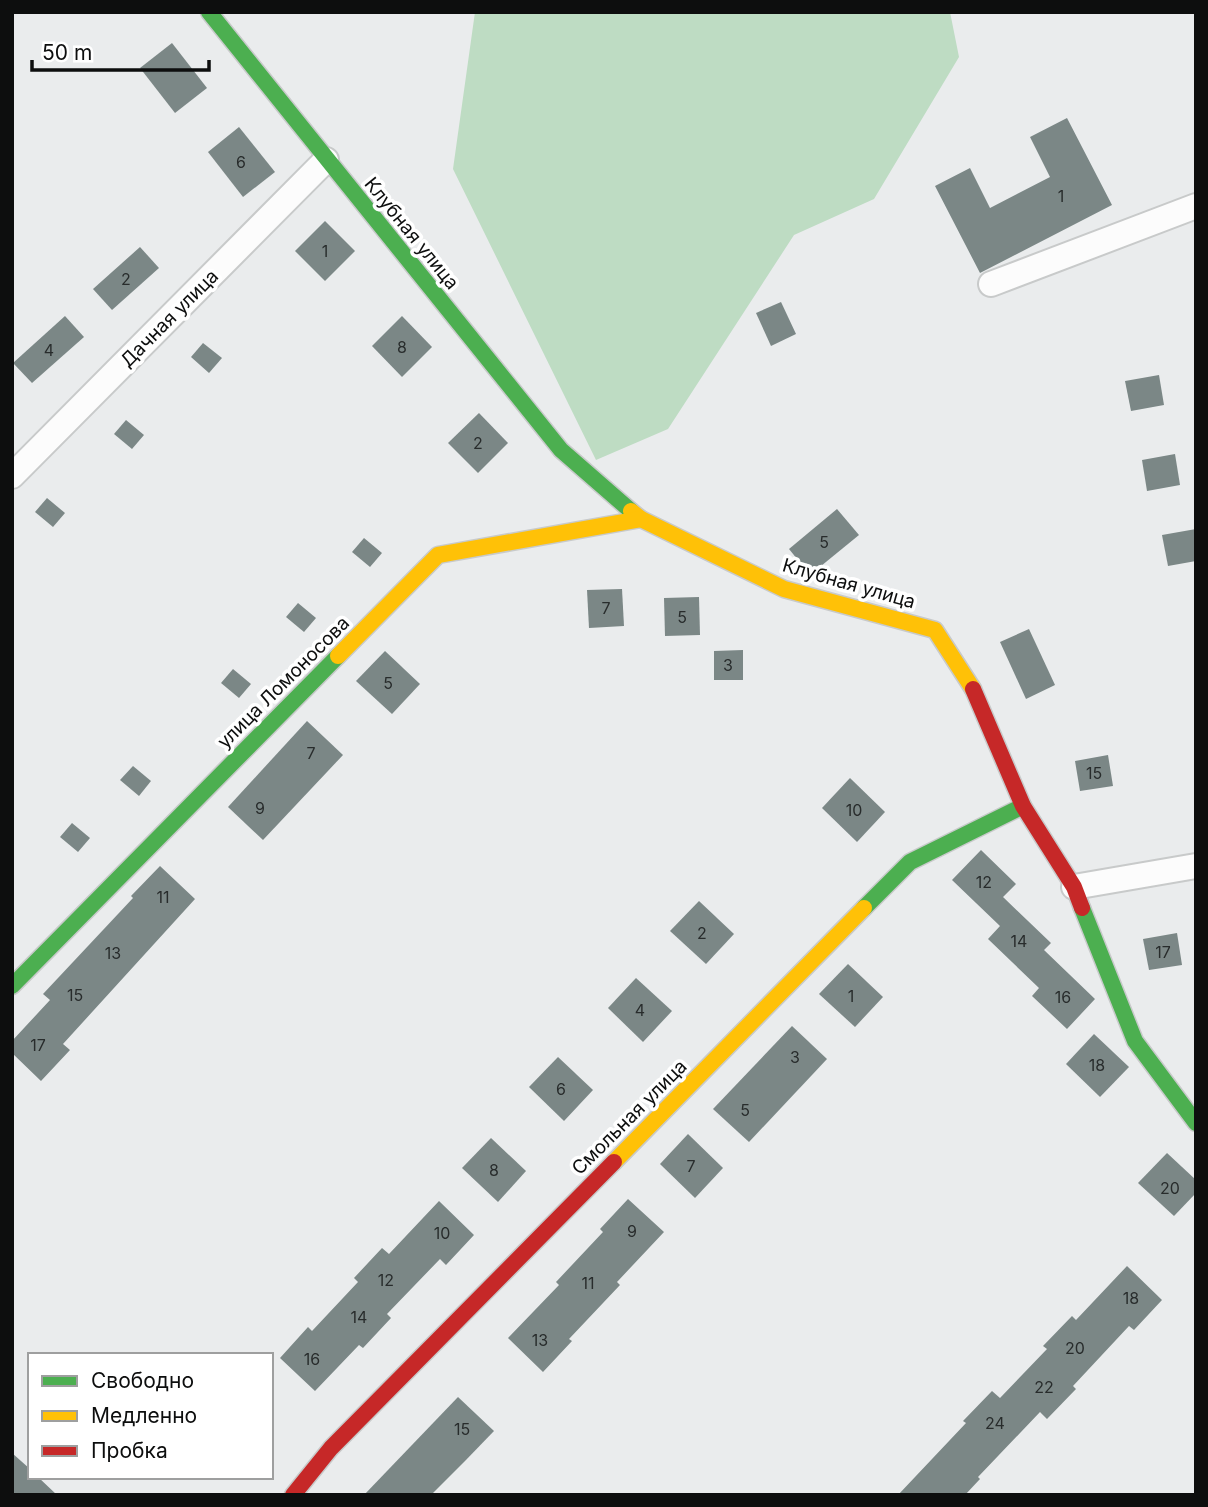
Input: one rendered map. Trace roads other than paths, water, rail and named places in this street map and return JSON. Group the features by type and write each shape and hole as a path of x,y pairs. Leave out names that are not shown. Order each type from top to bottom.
{"street":[{"name":"Клубная улица","path":"209,12 562,450 641,519 784,589 935,630 970,683 1023,806 1074,887 1135,1041 1196,1124"},
{"name":"Дачная улица","path":"12,476 326,160"},
{"path":"991,284 1196,206"},
{"name":"улица Ломоносова","path":"12,986 438,555 641,519"},
{"name":"Смольная улица","path":"293,1495 331,1448 910,862 1023,806"},
{"path":"1074,887 1196,866"}]}
